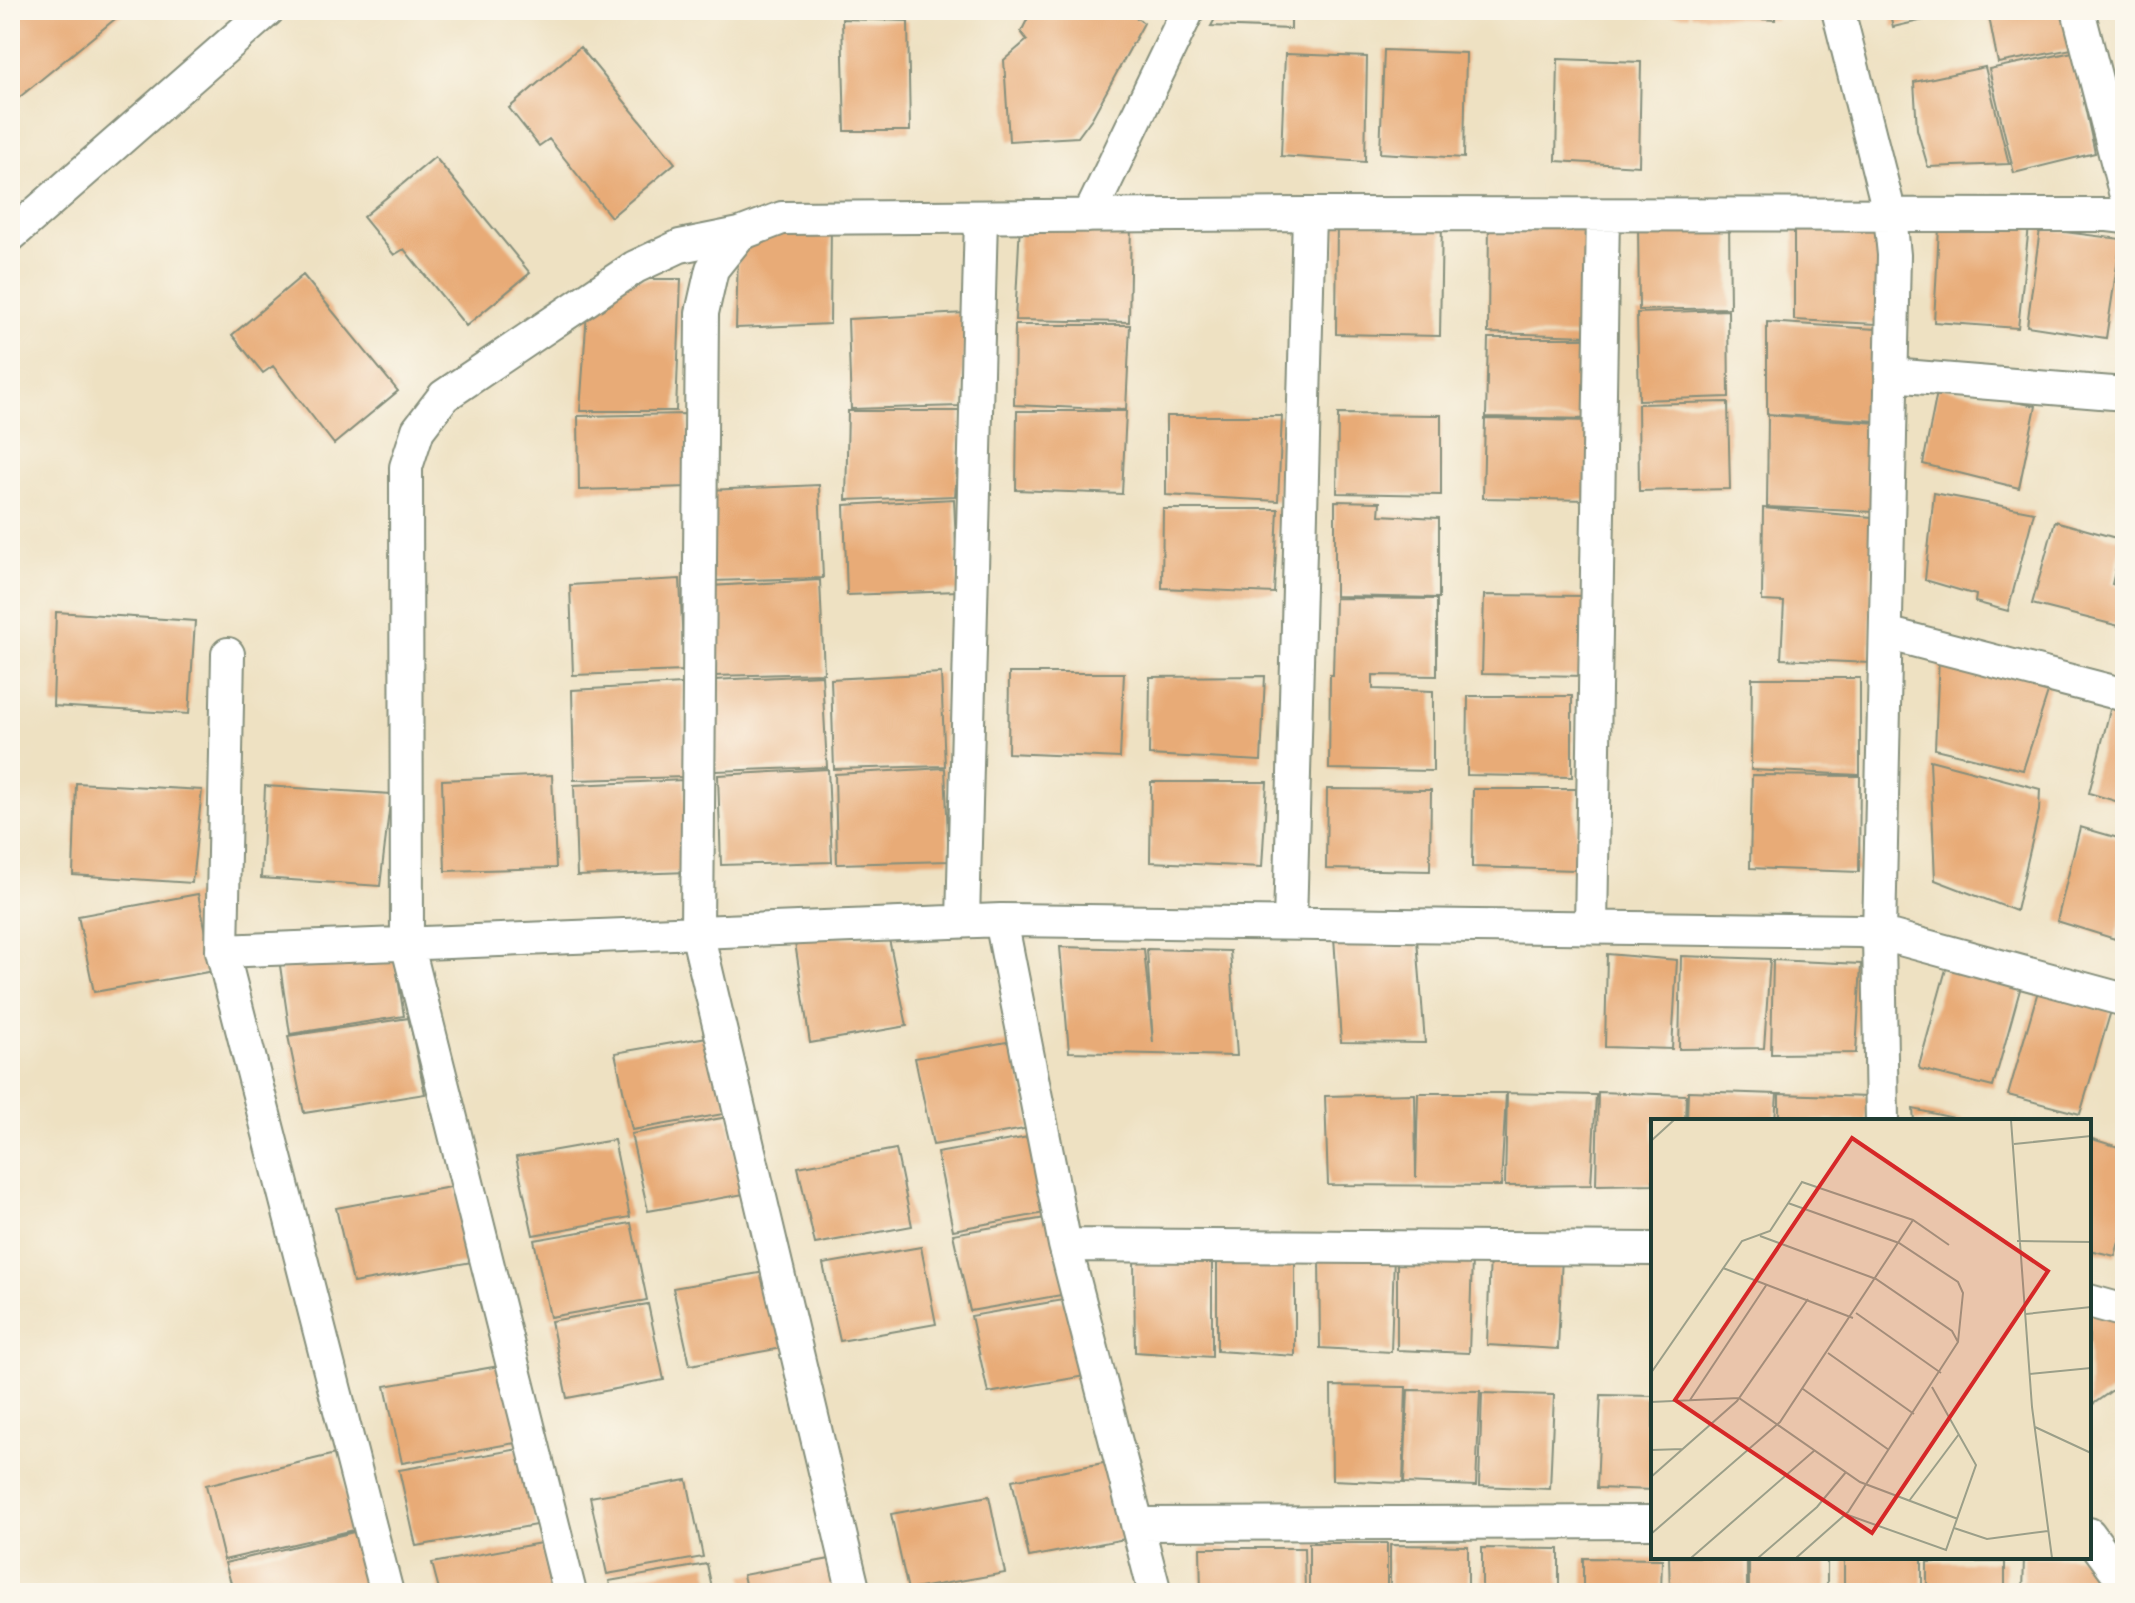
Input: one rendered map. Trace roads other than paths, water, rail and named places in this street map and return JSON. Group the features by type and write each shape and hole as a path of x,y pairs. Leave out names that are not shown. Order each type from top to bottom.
{"street":[{"path":"10,236 268,10"},
{"path":"1089,216 1188,10"},
{"path":"1838,10 1890,215 1894,255 1879,934 1882,1119"},
{"path":"2078,10 2125,192"},
{"path":"1290,923 1309,214"},
{"path":"570,1593 407,943 406,467 418,430 444,396 635,267 680,246 740,234 782,218 1309,214 2125,217"},
{"path":"1591,927 1603,215"},
{"path":"963,921 981,217"},
{"path":"740,234 712,269 702,313 697,932 854,1593"},
{"path":"1891,375 2125,394"},
{"path":"1886,633 2125,695"},
{"path":"228,654 222,951 387,1593"},
{"path":"1001,920 1065,1245 1155,1593"},
{"path":"222,951 1001,920 1861,931 2125,1000"},
{"path":"1065,1245 1651,1249"},
{"path":"2091,1302 2125,1311"},
{"path":"1137,1524 1651,1522"},
{"path":"2091,1537 2125,1583"}]}
